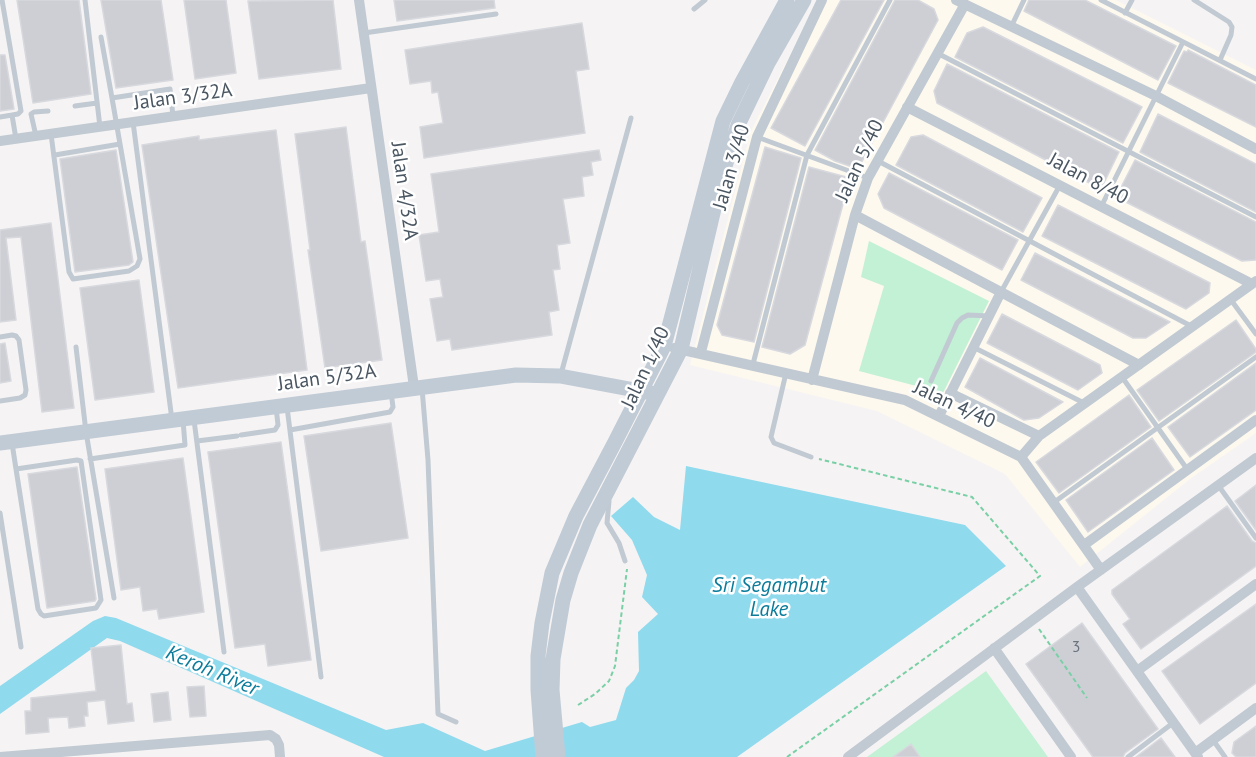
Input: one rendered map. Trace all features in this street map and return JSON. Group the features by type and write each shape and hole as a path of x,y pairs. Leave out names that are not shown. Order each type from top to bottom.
{"main road":[{"name":"Jalan 1/40","path":"558,757 538,656 552,573 576,516 664,346 723,121 787,0"},
{"name":"Jalan 1/40","path":"543,757 545,690 563,600 571,573 590,525 681,349 721,179 738,126 768,63 804,0"},
{"name":"Jalan 5/32A","path":"6,442 516,375 560,376 617,385 659,395"}],"street":[{"name":"Jalan 4/32A","path":"359,0 418,387"},
{"name":"Jalan 3/40","path":"702,352 757,137 822,0"},
{"path":"960,2 1156,96 1256,149"},
{"name":"Jalan 5/40","path":"812,380 855,215 868,178 937,53 960,2"},
{"name":"Jalan 3/32A","path":"0,141 371,88"},
{"name":"Jalan 8/40","path":"907,106 1101,207 1254,283"},
{"path":"855,215 1139,365"},
{"path":"1021,457 1039,436 1254,283"},
{"path":"939,417 1001,292"},
{"name":"Jalan 4/40","path":"664,346 702,352 812,380 905,400 1021,457 1101,570"},
{"path":"951,393 1039,436"},
{"path":"1084,545 1256,420"},
{"path":"848,757 1256,458"},
{"path":"1137,671 1256,584"},
{"path":"1077,587 1196,755 1213,740 1254,713"},
{"path":"994,648 1071,757"},
{"path":"0,757 124,751 270,735 279,745 280,757"}],"lane":[{"path":"0,117 18,114 21,111 2,0"},
{"path":"85,0 100,127"},
{"path":"694,9 705,0"},
{"path":"753,364 807,155 890,0"},
{"path":"1011,27 1024,0"},
{"path":"1101,0 1256,79"},
{"path":"1125,13 1132,0"},
{"path":"1194,0 1229,22 1232,27 1220,60"},
{"path":"364,33 496,14"},
{"path":"51,134 70,276 73,279 129,271 137,266 140,259 101,37"},
{"path":"1101,207 1183,42"},
{"path":"937,53 1256,217"},
{"path":"112,98 170,89 173,116"},
{"path":"75,106 97,103"},
{"path":"36,136 31,114 48,111"},
{"path":"12,115 16,139"},
{"path":"560,376 631,118"},
{"path":"90,459 185,445 183,420 133,122"},
{"path":"757,137 868,178"},
{"path":"55,155 120,144"},
{"path":"877,160 1193,327"},
{"path":"1001,292 1060,185"},
{"path":"1231,300 1256,334"},
{"path":"930,381 957,323 968,315 989,316"},
{"path":"0,337 12,335 19,340 26,390 25,395 20,398 0,401"},
{"path":"76,347 90,459 114,598"},
{"path":"973,347 1085,403"},
{"path":"1053,503 1256,357"},
{"path":"786,373 771,437 774,443 811,457"},
{"path":"1122,377 1187,469"},
{"path":"418,387 428,460 438,714 456,722"},
{"path":"290,430 390,412 393,407 391,391"},
{"path":"197,441 275,430 281,406"},
{"path":"281,406 290,430 321,677"},
{"path":"183,420 197,441 224,652"},
{"path":"6,442 16,469 41,614 44,616 96,608 101,600 81,461 16,469"},
{"path":"616,473 607,508 607,523 620,543 626,561"},
{"path":"1218,485 1256,538"},
{"path":"0,513 21,647"},
{"path":"1128,757 1173,723"},
{"path":"1213,740 1226,757"}],"path":[{"path":"787,757 1040,576 972,497 811,457"},
{"path":"578,705 609,681 615,666 627,575 626,561"},
{"path":"1032,620 1087,698"}],"shaded area":[{"path":"818,0 1116,0 1256,70 1256,433 1190,479 1080,567 1005,474 877,411 690,365 750,133"}],"green space":[{"path":"869,241 989,301 943,393 859,371 884,286 861,277"},
{"path":"986,671 1048,757 867,757"}],"water":[{"name":"Sri Segambut Lake","path":"686,466 965,525 1006,566 737,757 384,757 120,641 107,638 0,714 0,686 93,621 105,616 116,618 386,730 423,723 485,751 582,722 590,727 616,720 626,688 639,671 638,632 658,614 642,597 647,575 632,540 611,516 633,497 654,517 680,530"}],"building":[{"path":"17,0 79,0 91,94 33,103"},
{"path":"101,0 161,0 173,80 116,88"},
{"path":"184,0 226,0 236,73 195,79"},
{"path":"333,0 341,69 259,79 248,1"},
{"path":"394,0 494,0 495,8 397,21"},
{"path":"841,0 884,0 805,146 771,128"},
{"path":"895,0 918,0 934,9 938,20 858,169 835,161 815,150"},
{"path":"1029,0 1085,0 1176,46 1158,80 1024,11"},
{"path":"582,23 589,69 576,71 585,133 424,158 420,127 443,123 438,92 432,93 431,81 410,84 405,50"},
{"path":"983,27 1142,107 1123,143 955,57 967,33"},
{"path":"1188,50 1256,85 1256,127 1168,83 1184,51"},
{"path":"0,55 5,55 14,109 0,111"},
{"path":"947,64 1119,152 1101,189 937,103 934,91"},
{"path":"1158,114 1256,164 1256,212 1140,152"},
{"path":"346,127 361,242 365,241 382,360 325,368 308,250 310,250 295,134"},
{"path":"276,130 307,370 178,388 142,145 199,136 199,140"},
{"path":"923,135 1042,198 1023,232 896,165 911,137"},
{"path":"765,147 801,158 754,342 722,335 717,325"},
{"path":"116,150 133,262 129,265 75,272 60,159"},
{"path":"599,150 601,160 591,162 593,175 582,177 584,196 563,199 570,243 557,245 560,269 553,270 559,310 549,312 552,335 452,350 450,339 437,341 430,299 443,297 440,279 426,281 419,235 439,232 431,174"},
{"path":"1135,160 1256,222 1256,260 1242,261 1116,197"},
{"path":"809,167 850,178 805,345 790,354 762,347"},
{"path":"889,173 1018,240 1002,270 884,208 878,194"},
{"path":"1058,205 1210,283 1209,293 1186,309 1042,236"},
{"path":"51,223 74,408 42,412 21,237 6,238 16,320 0,322 0,230"},
{"path":"1035,253 1170,322 1146,338 1133,338 1021,280"},
{"path":"139,280 154,392 95,400 80,288"},
{"path":"1002,314 1100,365 1102,373 1078,390 987,343"},
{"path":"1236,320 1256,352 1159,421 1137,390"},
{"path":"5,343 11,381 0,383 0,344"},
{"path":"980,358 1063,402 1039,418 1024,420 965,387"},
{"path":"1256,363 1256,410 1190,457 1168,427"},
{"path":"1129,395 1151,427 1059,493 1036,462"},
{"path":"391,423 408,538 321,551 304,436"},
{"path":"1152,438 1174,470 1088,532 1066,500"},
{"path":"281,442 311,660 268,666 265,644 235,648 208,452"},
{"path":"183,458 204,612 159,619 157,609 143,611 140,587 121,590 105,469"},
{"path":"77,467 96,599 47,608 28,474"},
{"path":"1256,485 1256,530 1235,501"},
{"path":"1227,506 1252,541 1256,543 1256,566 1141,649 1123,624 1130,619 1112,594 1112,590"},
{"path":"1256,604 1256,683 1200,724 1162,671"},
{"path":"1082,623 1158,729 1125,753 1123,757 1093,757 1026,664"},
{"path":"121,645 127,704 132,703 134,721 108,724 105,700 87,702 88,716 84,716 85,726 69,728 68,717 48,718 49,732 26,734 25,711 31,711 31,698 96,691 91,648"},
{"path":"204,686 206,716 190,717 187,687"},
{"path":"168,692 171,720 154,722 151,694"},
{"path":"1256,726 1256,757 1236,757 1232,753 1234,742"},
{"path":"1161,738 1175,757 1136,757"},
{"path":"911,744 920,757 893,757"}],"water label":[{"name":"Keroh River","path":"212,671"}]}
